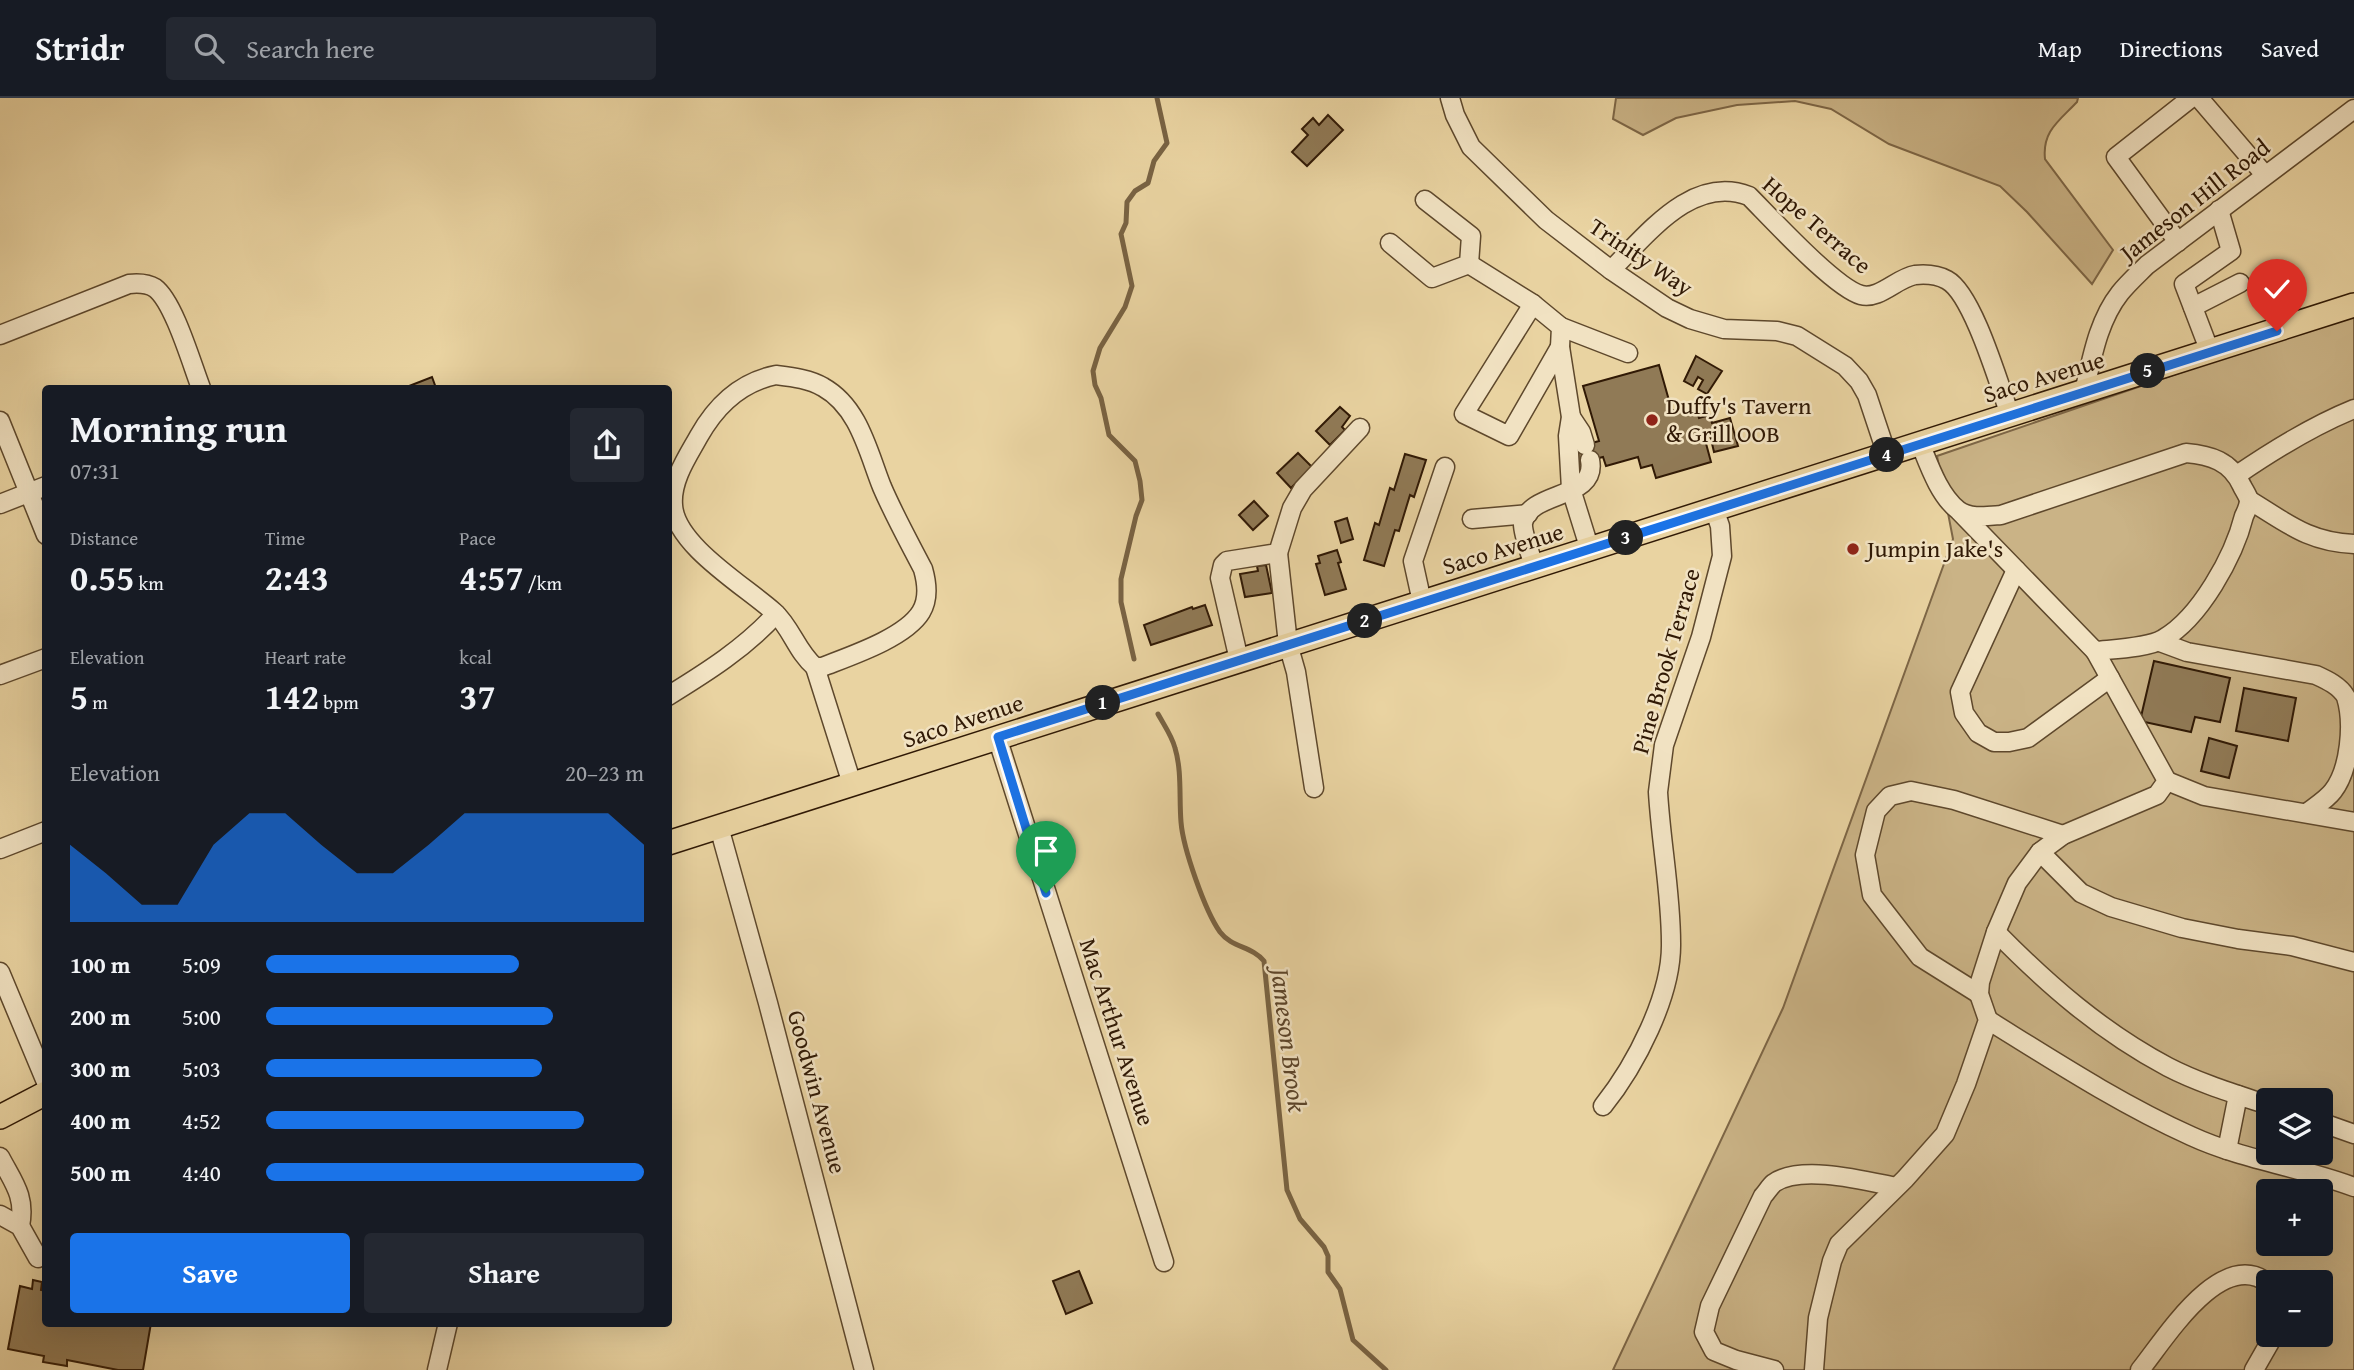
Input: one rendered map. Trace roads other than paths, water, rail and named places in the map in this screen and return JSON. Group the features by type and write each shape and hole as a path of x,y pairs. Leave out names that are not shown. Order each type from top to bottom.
{"main road":[{"name":"Saco Avenue","path":"672,842 2354,305"},
{"path":"0,1116 42,1095"}],"street":[{"name":"Trinity Way","path":"1450,98 1455,115 1471,147 1546,220 1611,270 1667,308 1690,319 1724,329 1777,331 1797,336 1845,366 1867,395 1887,455"},
{"path":"2178,242 2116,157 2191,98"},
{"path":"2199,98 2265,175"},
{"name":"Jameson Hill Road","path":"2084,392 2094,347 2111,305 2122,290 2147,265 2354,109"},
{"name":"Hope Terrace","path":"1611,270 1667,216 1685,203 1714,191 1736,191 1749,196 1843,286 1857,294 1867,296 1879,292 1899,279 1914,275 1930,275 1948,280 1971,310 2010,415"},
{"path":"1425,200 1471,236 1469,264"},
{"path":"2210,352 2184,284 2231,251 2219,210"},
{"path":"1390,243 1432,278 1469,264"},
{"path":"1469,264 1533,304 1561,327 1628,354"},
{"path":"2193,307 2240,283"},
{"path":"0,335 129,284 150,285 168,303 200,385"},
{"path":"1533,304 1464,414 1509,436 1560,347"},
{"path":"1561,327 1560,347 1571,417 1568,436 1571,489 1590,550"},
{"path":"815,667 844,658 907,627 921,611 927,582 852,416 839,399 822,386 776,375 758,379 743,387 726,399 709,419 678,474 672,503 676,520 694,545 776,614 807,660 815,667 852,784"},
{"path":"2238,475 2275,449 2320,423 2354,408"},
{"path":"1534,566 1525,520 1536,506 1588,478 1591,468 1581,432 1571,417"},
{"path":"0,421 37,490 42,515"},
{"path":"1314,788 1296,672 1288,644 1278,553 1292,508 1303,489 1360,428"},
{"path":"1920,443 1937,481 1959,511 2095,651 2167,781 2204,796 2354,822"},
{"path":"1959,511 1978,516 2001,514 2186,453 2205,454 2224,463 2238,475 2249,500 2313,538 2354,544"},
{"path":"1422,602 1413,561 1445,467"},
{"path":"0,504 37,490"},
{"path":"2095,651 2160,642 2179,629 2228,559 2240,533 2249,500"},
{"name":"Pine Brook Terrace","path":"1603,1106 1616,1090 1638,1050 1668,975 1671,946 1658,792 1659,769 1675,710 1701,637 1722,556 1720,526 1714,509"},
{"path":"1472,519 1525,520"},
{"path":"1239,660 1220,572 1227,561 1278,553"},
{"path":"2016,570 1960,692 1964,713 1978,733 1994,742 2028,738 2110,678"},
{"path":"672,694 721,663 760,632 776,614"},
{"path":"2160,642 2187,652 2316,675 2333,682 2347,697 2352,715 2352,749 2345,773 2332,793 2308,813"},
{"path":"0,675 42,659"},
{"name":"Mac Arthur Avenue","path":"998,737 1164,1262"},
{"path":"1814,1370 1818,1318 1839,1244 1945,1134 1966,1084 1988,1020 1979,994 1980,982 1996,932 2017,883 2040,852 2063,835 2157,795 2167,781"},
{"path":"1979,994 1920,957 1872,895 1866,855 1876,811 1890,796 1911,791 1954,800 2063,835"},
{"name":"Goodwin Avenue","path":"719,827 772,1017 864,1370"},
{"path":"0,849 42,833"},
{"path":"2040,852 2081,893 2111,907 2182,928 2238,940 2292,946 2354,962"},
{"path":"1996,932 2072,1005 2119,1037 2169,1067 2256,1101"},
{"path":"0,972 42,1072"},
{"path":"1988,1020 2098,1087 2191,1137 2354,1187"},
{"path":"2227,1150 2238,1095"},
{"path":"2333,1127 2354,1134"},
{"path":"0,1157 21,1197 23,1210 20,1226"},
{"path":"1774,1370 1714,1351 1704,1332 1710,1306 1763,1196 1774,1183 1800,1175 1837,1177 1896,1187"},
{"path":"0,1214 20,1226 38,1258"},
{"path":"2140,1370 2194,1303 2214,1284 2228,1277 2245,1274 2256,1276"},
{"path":"437,1370 448,1327"},
{"path":"2254,1370 2267,1347"}],"waterway":[{"name":"Jameson Brook","path":"1134,659 1121,602 1121,579 1142,500 1140,481 1135,461 1109,435 1093,371 1100,348 1125,307 1132,286 1121,234 1126,223 1127,202 1135,191 1148,183 1154,161 1167,143 1157,98"},
{"name":"Jameson Brook","path":"1158,714 1175,748 1183,833 1190,863 1208,910 1225,937 1254,952 1264,961 1287,1190 1300,1219 1324,1247 1328,1256 1328,1272 1340,1289 1353,1340 1386,1370"}],"place":[{"name":"Duffy's Tavern & Grill OOB","path":"1652,420"},
{"name":"Jumpin Jake's","path":"1853,549"}]}
